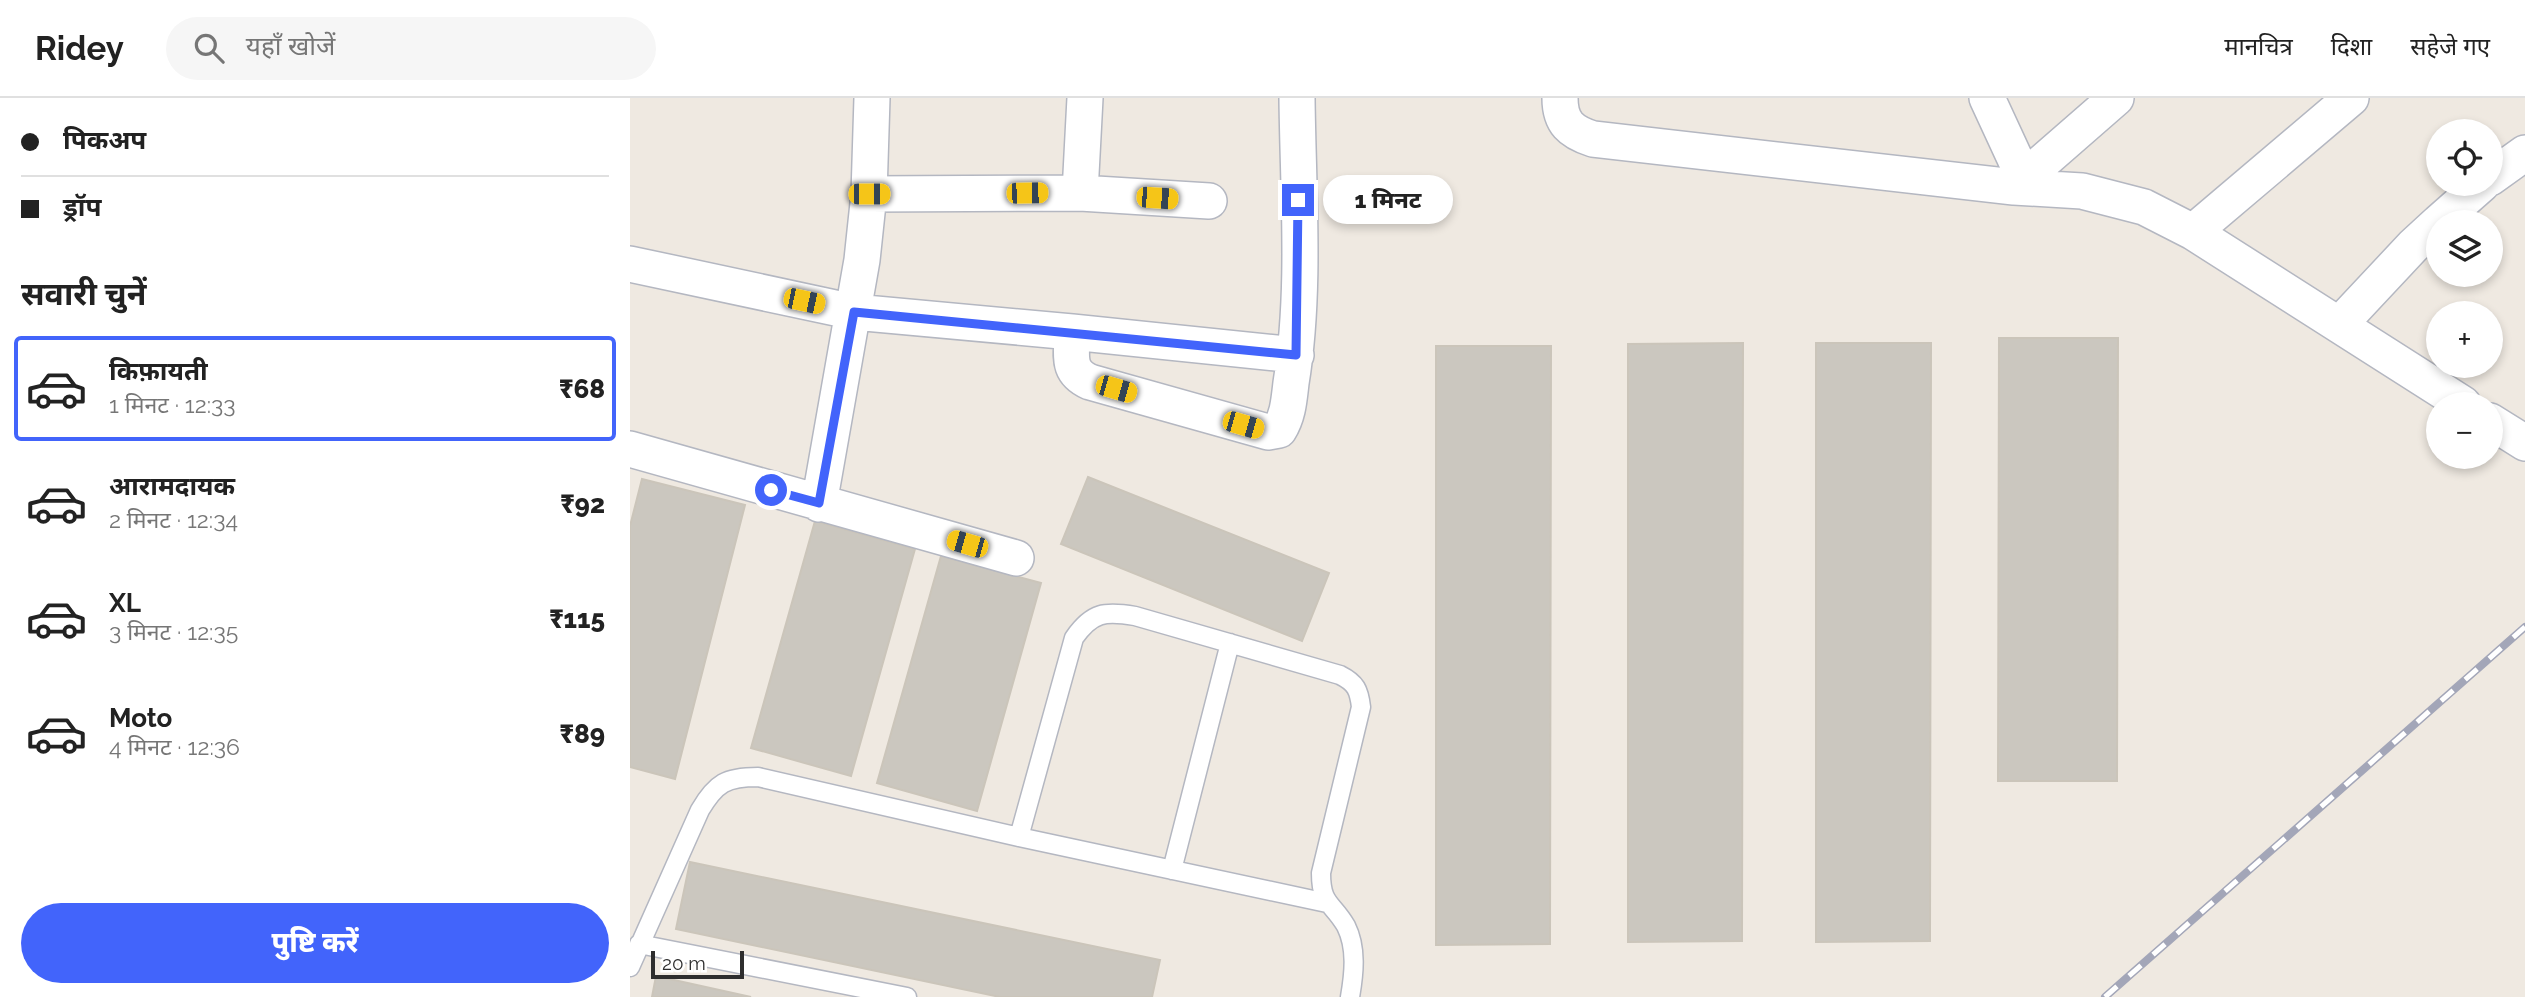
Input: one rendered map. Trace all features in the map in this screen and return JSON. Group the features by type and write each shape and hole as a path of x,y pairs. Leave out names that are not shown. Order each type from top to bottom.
{"street":[{"path":"819,503 854,312 869,194 872,98"},
{"path":"1080,193 1086,98"},
{"path":"1072,332 1072,368 1079,377 1268,432 1279,430 1286,420 1296,355 1297,98"},
{"path":"1560,98 1560,111 1566,125 1577,134 1593,139 2019,182 2082,191 2144,207 2193,232 2444,392"},
{"path":"1986,98 2019,182"},
{"path":"2019,182 2116,98"},
{"path":"2193,232 2351,98"},
{"path":"2503,169 2525,153"},
{"path":"869,194 1080,193 1209,201"},
{"path":"2453,210 2468,196"},
{"path":"2339,325 2426,234"},
{"path":"630,264 854,312 1296,355"},
{"path":"2503,429 2524,441"},
{"path":"630,449 1016,558"}],"lane":[{"path":"1019,837 1074,639 1084,624 1098,615 1114,613 1135,616 1340,675 1353,682 1359,693 1361,707 1321,873 1321,891 1327,904 1346,927 1351,940 1353,975 1350,997"},
{"path":"1172,870 1230,643"},
{"path":"630,967 699,810 712,790 729,780 758,776 1019,837 1327,904"},
{"path":"639,944 906,997"}],"building":[{"path":"1999,338 2118,338 2117,781 1998,781"},
{"path":"1743,343 1742,941 1628,942 1628,344"},
{"path":"1816,343 1931,343 1930,941 1816,942"},
{"path":"1436,346 1551,346 1550,944 1436,945"},
{"path":"1088,477 1329,573 1302,641 1061,544"},
{"path":"642,479 745,505 675,779 630,767 630,526"},
{"path":"815,521 915,549 851,776 751,748"},
{"path":"941,556 1041,583 977,811 877,783"},
{"path":"690,862 1160,960 1152,997 1000,997 676,929"},
{"path":"656,976 751,997 652,997"}],"railway":[{"path":"2105,997 2525,627"}],"route":[{"path":"771,490 819,503 854,312 1296,355 1298,200"}]}
